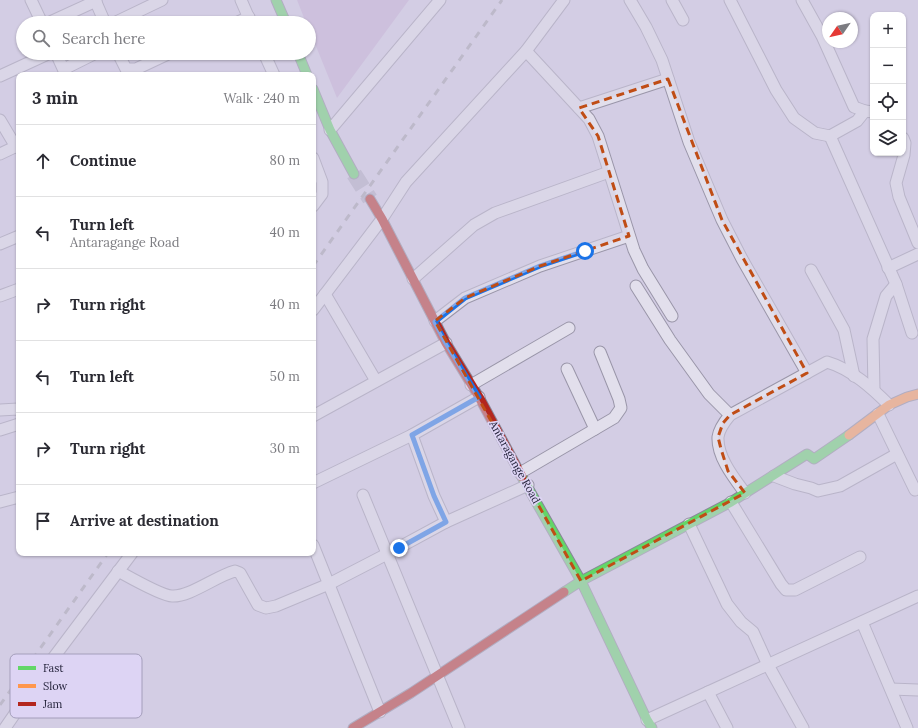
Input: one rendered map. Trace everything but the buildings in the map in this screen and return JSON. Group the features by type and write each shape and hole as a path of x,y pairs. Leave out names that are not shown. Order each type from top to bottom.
{"street":[{"path":"32,0 39,16"},
{"path":"63,16 96,0 102,16"},
{"path":"129,16 162,0"},
{"path":"241,0 248,16"},
{"path":"276,0 283,16"},
{"path":"330,130 440,0"},
{"path":"316,306 382,219 406,182 526,51 564,0"},
{"path":"630,0 646,27 662,60 690,142 722,220 742,259 807,373"},
{"path":"672,0 683,20"},
{"path":"730,0 776,90 794,118 815,133 830,136 857,121 869,111"},
{"path":"802,0 822,36 854,107 869,111"},
{"path":"526,51 589,119 598,136 634,250 643,269 672,316"},
{"path":"0,76 35,60"},
{"path":"59,60 65,72 85,60"},
{"path":"122,60 126,69 136,69 155,60"},
{"path":"267,60 273,72"},
{"path":"301,60 306,72"},
{"path":"579,108 668,79"},
{"path":"316,100 354,174"},
{"path":"0,120 16,144"},
{"path":"830,136 896,284 912,333"},
{"path":"0,154 16,146"},
{"path":"904,156 896,183 899,197 915,228 918,243"},
{"path":"316,167 322,182 322,194 316,202"},
{"path":"413,279 474,225 495,213 609,172"},
{"name":"Antaragange Road","path":"370,199 382,219 446,343 479,397 581,581 649,724"},
{"path":"435,322 465,298 540,266 629,236"},
{"path":"0,244 16,237"},
{"path":"888,268 918,254"},
{"path":"812,270 844,330 854,376"},
{"path":"874,390 873,339 886,296 896,284"},
{"path":"636,286 670,340 708,394 730,415"},
{"path":"0,296 16,290"},
{"path":"325,294 376,381"},
{"path":"471,385 569,328"},
{"path":"316,414 446,343"},
{"path":"520,473 614,418 621,408 619,399 600,352"},
{"path":"745,492 728,471 720,449 718,437 723,423 730,415 827,362 836,365 854,376 874,390 889,405"},
{"path":"567,369 595,429"},
{"path":"353,728 438,675 581,581 731,502 745,492 774,476 801,457 807,454 814,459 820,456 889,405 918,394"},
{"path":"316,482 412,435 479,397"},
{"path":"0,410 16,408"},
{"path":"878,414 915,490"},
{"path":"0,430 16,426"},
{"path":"412,435 434,496 446,522"},
{"path":"774,476 818,491 840,486 897,454"},
{"path":"118,571 157,591 171,596 186,593 225,573 235,571 240,573 258,605 266,608 276,606 329,584 446,522 528,485"},
{"path":"363,495 459,728"},
{"path":"0,502 16,498"},
{"path":"731,502 786,590 795,590 860,557"},
{"path":"689,524 727,604 741,622 753,632 768,664 803,728"},
{"path":"316,552 380,712"},
{"path":"56,654 130,556"},
{"path":"649,724 708,692 918,596"},
{"path":"862,622 907,728"},
{"path":"891,689 918,690"},
{"path":"708,692 726,728"},
{"path":"5,728 12,718"}],"highlighted area":[{"path":"668,79 722,220 807,373 730,415 723,423 718,437 721,449 728,471 745,493 581,581 435,321 465,298 540,266 629,236 598,136 579,108"}],"shaded area":[{"path":"297,0 409,0 337,98 316,46 316,16 303,16"}],"tunnel":[{"path":"354,174 370,199"}],"railway":[{"path":"316,262 502,0"},
{"path":"36,654 106,556"},
{"path":"0,705 10,691"}],"traffic: fast":[{"path":"276,0 283,16"},
{"path":"301,60 306,72"},
{"path":"316,96 330,130 354,174"},
{"path":"564,592 581,581 731,502 807,454 814,459 849,435"},
{"path":"522,477 581,581 652,728"}],"traffic: slow":[{"path":"849,435 889,405 918,394"}],"traffic: jam":[{"path":"370,199 382,219 446,343 479,397 522,477"},
{"path":"353,728 411,693 564,592"}],"route":[{"path":"399,548 446,522 434,496 412,435 479,397 435,322 465,298 540,266 585,251"}]}
